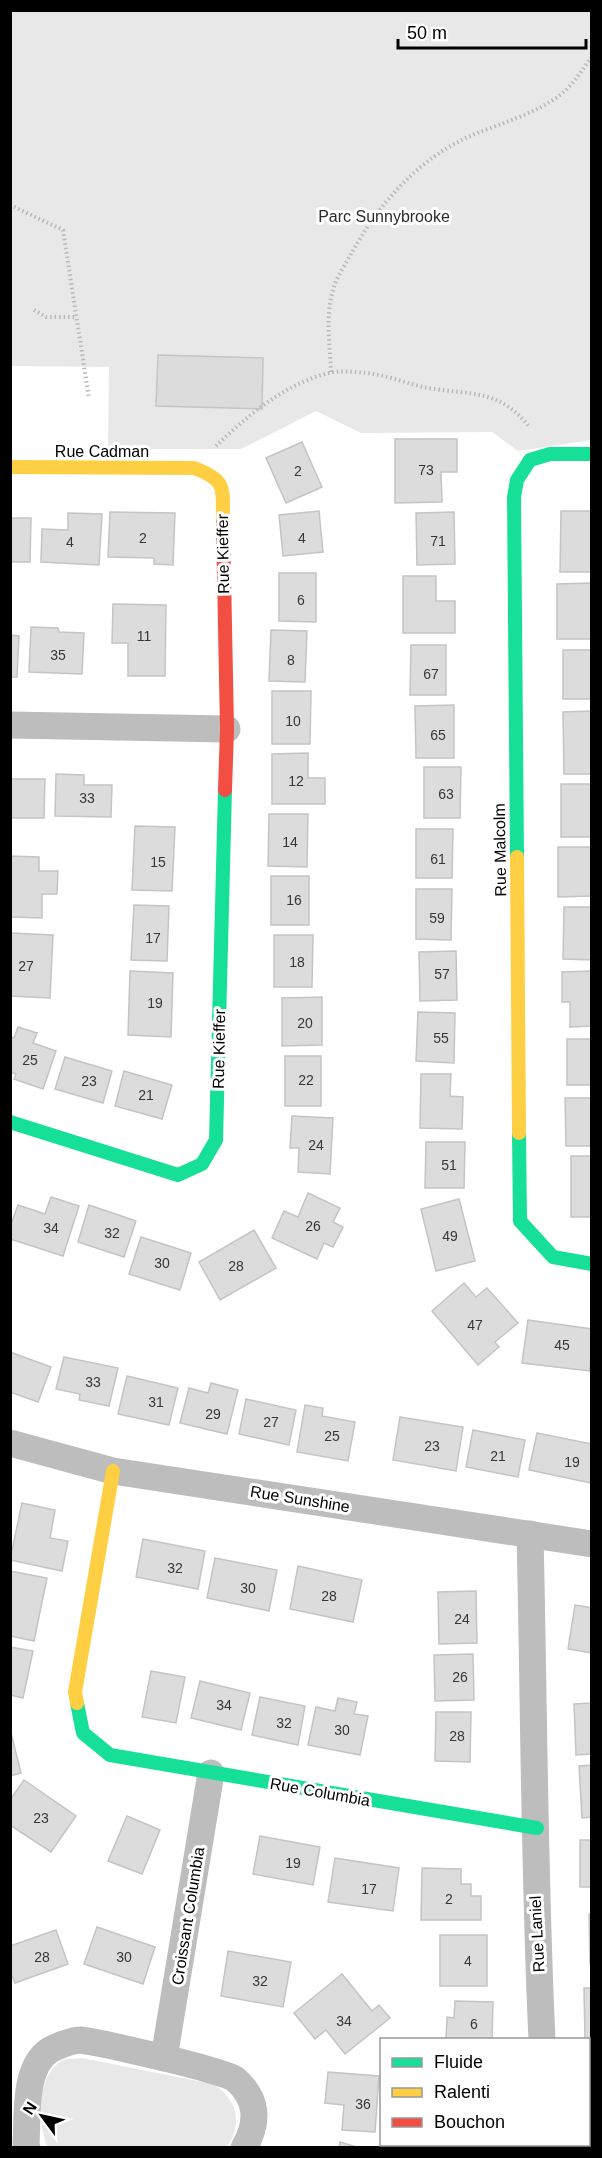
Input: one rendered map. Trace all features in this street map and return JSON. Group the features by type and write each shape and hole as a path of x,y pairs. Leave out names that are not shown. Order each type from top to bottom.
{"street":[{"path":"538,455 591,454"},
{"name":"Rue Malcolm","path":"538,455 524,463 516,475 514,497 520,1221 553,1257 591,1264"},
{"name":"Rue Cadman","path":"10,467 194,468"},
{"name":"Rue Kieffer","path":"10,1122 178,1175 202,1164 216,1140 227,729 222,486 215,476 194,468"},
{"path":"10,725 227,729"},
{"name":"Rue Sunshine","path":"10,1443 113,1471 591,1544"},
{"name":"Rue Columbia","path":"113,1471 75,1692 83,1732 110,1755 537,1828"},
{"path":"530,1534 537,1828"},
{"name":"Croissant Columbia","path":"164,2058 211,1773"},
{"name":"Rue Laniel","path":"537,1828 535,1885 542,2038"},
{"path":"27,2148 32,2072 49,2051 78,2040 164,2058 234,2077 253,2101 254,2131 244,2148"}],"path":[{"path":"331,372 329,307 333,289 360,238 383,204 410,174 438,154 469,137 539,107 568,88 591,57"},
{"path":"10,206 63,230 89,398"},
{"path":"34,310 46,317 76,316"},
{"path":"194,468 224,438 289,387 331,372 368,373 429,388 472,392 492,398 519,414 531,429 538,455"}],"green space":[{"name":"Parc Sunnybrooke","path":"10,11 591,11 591,440 518,451 492,432 361,433 316,411 241,449 108,449 109,367 11,366"},
{"path":"82,2058 213,2084 228,2097 235,2113 235,2130 232,2139 226,2148 47,2147 41,2112 48,2076 63,2060"}],"building":[{"path":"158,355 263,358 262,409 156,406"},
{"path":"395,439 457,439 457,472 441,472 442,502 395,503"},
{"path":"302,442 322,487 286,503 266,458"},
{"path":"319,511 323,552 283,556 279,515"},
{"path":"561,511 592,511 592,572 560,572"},
{"path":"110,512 175,513 173,565 154,564 154,558 108,557"},
{"path":"454,512 455,564 417,565 416,513"},
{"path":"68,513 102,514 99,565 41,562 42,529 68,530"},
{"path":"10,518 31,518 30,562 10,562"},
{"path":"279,573 316,573 316,622 279,621"},
{"path":"403,576 436,576 436,601 455,601 455,633 403,633"},
{"path":"592,583 592,639 557,639 557,584"},
{"path":"113,604 166,605 165,676 128,676 128,643 112,643"},
{"path":"31,627 58,628 59,632 84,633 82,674 29,672"},
{"path":"271,630 307,631 305,682 269,681"},
{"path":"10,635 19,636 17,677 10,677"},
{"path":"411,645 446,645 446,695 410,695"},
{"path":"563,650 592,650 592,699 563,699"},
{"path":"272,691 311,691 310,744 272,744"},
{"path":"454,705 454,758 416,758 415,706"},
{"path":"592,711 592,774 564,774 563,712"},
{"path":"308,753 308,778 325,778 325,804 272,804 272,754"},
{"path":"424,767 461,767 460,818 424,818"},
{"path":"56,774 84,775 84,785 112,785 111,817 55,816"},
{"path":"10,779 45,779 44,818 10,818"},
{"path":"561,784 592,784 592,837 561,837"},
{"path":"269,814 308,814 307,867 268,866"},
{"path":"135,826 175,827 172,891 132,890"},
{"path":"416,829 453,829 452,878 416,878"},
{"path":"558,847 592,847 592,896 558,897"},
{"path":"10,856 39,857 39,871 58,871 57,894 42,894 42,918 10,917"},
{"path":"271,876 309,876 309,925 271,925"},
{"path":"416,889 452,889 451,940 416,939"},
{"path":"134,905 169,906 167,961 131,960"},
{"path":"564,907 592,907 592,960 563,959"},
{"path":"10,933 53,935 50,998 10,996"},
{"path":"274,935 313,935 312,987 274,987"},
{"path":"456,951 457,1000 420,1001 419,952"},
{"path":"130,971 173,973 171,1037 128,1035"},
{"path":"592,971 592,1026 570,1027 570,1002 562,1002 562,972"},
{"path":"322,997 322,1045 282,1046 282,998"},
{"path":"418,1012 455,1013 454,1063 416,1061"},
{"path":"18,1027 37,1033 33,1043 56,1051 43,1089 14,1079 16,1074 10,1072 10,1037 14,1038"},
{"path":"567,1039 592,1039 592,1085 567,1085"},
{"path":"285,1056 321,1056 321,1106 285,1106"},
{"path":"65,1057 112,1071 103,1103 55,1089"},
{"path":"124,1071 172,1085 162,1119 115,1106"},
{"path":"421,1074 451,1074 450,1096 463,1097 462,1129 420,1128"},
{"path":"565,1098 592,1098 592,1146 566,1146"},
{"path":"292,1116 333,1118 330,1174 298,1172 299,1148 290,1148"},
{"path":"426,1142 465,1142 464,1188 425,1188"},
{"path":"571,1156 592,1156 592,1217 571,1217"},
{"path":"308,1193 340,1208 333,1222 343,1227 333,1247 324,1243 317,1259 272,1238 284,1211 298,1217"},
{"path":"51,1197 79,1206 63,1256 10,1239 10,1227 18,1205 45,1214"},
{"path":"459,1199 475,1261 436,1271 421,1209"},
{"path":"89,1205 136,1221 124,1257 78,1242"},
{"path":"254,1230 276,1268 220,1300 199,1262"},
{"path":"141,1237 191,1253 180,1290 129,1274"},
{"path":"464,1283 476,1297 487,1288 518,1323 495,1342 499,1347 478,1365 432,1311"},
{"path":"528,1320 592,1329 590,1371 522,1363"},
{"path":"10,1352 51,1367 38,1402 10,1392"},
{"path":"64,1357 118,1368 109,1406 79,1400 80,1394 56,1389"},
{"path":"127,1376 178,1388 169,1425 118,1414"},
{"path":"211,1383 238,1390 227,1434 180,1423 189,1388 208,1393"},
{"path":"246,1399 296,1410 289,1445 239,1434"},
{"path":"305,1405 323,1408 322,1416 355,1422 348,1461 297,1452"},
{"path":"400,1417 463,1427 456,1471 393,1460"},
{"path":"473,1430 525,1440 518,1477 466,1467"},
{"path":"537,1433 592,1444 591,1483 529,1470"},
{"path":"22,1503 55,1510 50,1538 68,1541 62,1571 10,1560"},
{"path":"143,1539 205,1551 198,1589 136,1577"},
{"path":"215,1558 277,1570 269,1611 207,1598"},
{"path":"298,1566 362,1580 353,1622 290,1609"},
{"path":"10,1571 47,1578 34,1641 10,1636"},
{"path":"476,1591 477,1643 439,1644 438,1592"},
{"path":"575,1605 592,1608 592,1653 568,1649"},
{"path":"10,1647 33,1651 23,1698 10,1695"},
{"path":"473,1654 474,1700 435,1701 434,1655"},
{"path":"151,1671 185,1677 176,1723 142,1717"},
{"path":"200,1681 250,1693 241,1730 191,1718"},
{"path":"260,1697 305,1706 298,1745 252,1735"},
{"path":"338,1698 357,1702 354,1714 368,1716 360,1755 308,1745 316,1707 335,1711"},
{"path":"592,1703 592,1754 576,1755 574,1704"},
{"path":"436,1712 471,1712 470,1762 435,1761"},
{"path":"10,1729 21,1773 10,1776"},
{"path":"592,1765 592,1817 582,1818 579,1766"},
{"path":"24,1780 76,1816 51,1852 10,1825 10,1800"},
{"path":"127,1816 160,1830 142,1874 108,1861"},
{"path":"260,1836 320,1847 313,1885 253,1874"},
{"path":"580,1840 592,1840 592,1887 580,1887"},
{"path":"335,1858 399,1868 393,1911 328,1902"},
{"path":"422,1868 461,1869 461,1884 471,1884 471,1896 481,1896 481,1920 421,1920"},
{"path":"589,1914 592,1914 592,1964 590,1964"},
{"path":"97,1927 155,1947 143,1984 84,1964"},
{"path":"56,1930 68,1964 15,1983 10,1971 10,1946"},
{"path":"440,1935 487,1935 487,1986 440,1986"},
{"path":"228,1951 291,1962 283,2007 221,1996"},
{"path":"342,1974 372,2011 379,2005 390,2018 345,2054 326,2030 315,2039 294,2013"},
{"path":"584,1988 592,1988 592,2048 590,2048 590,2038 585,2038"},
{"path":"455,2001 493,2002 492,2038 446,2038 447,2017 454,2018"},
{"path":"328,2072 379,2076 375,2132 342,2130 344,2105 325,2103"},
{"path":"340,2142 360,2148 339,2148"},
{"path":"448,2146 485,2146 485,2148 448,2148"}],"traffic: fast":[{"path":"517,857 514,497 517,480 530,460 550,454 592,454"},
{"path":"10,1122 178,1175 202,1164 216,1140 225,790"},
{"path":"519,1133 520,1221 553,1257 592,1264"},
{"path":"77,1703 83,1733 110,1755 537,1828"}],"traffic: slow":[{"path":"10,467 194,468 218,482 223,494 223,523"},
{"path":"517,857 519,1133"},
{"path":"77,1703 75,1692 113,1471"}],"traffic: jam":[{"path":"223,523 227,729 225,790"}]}
